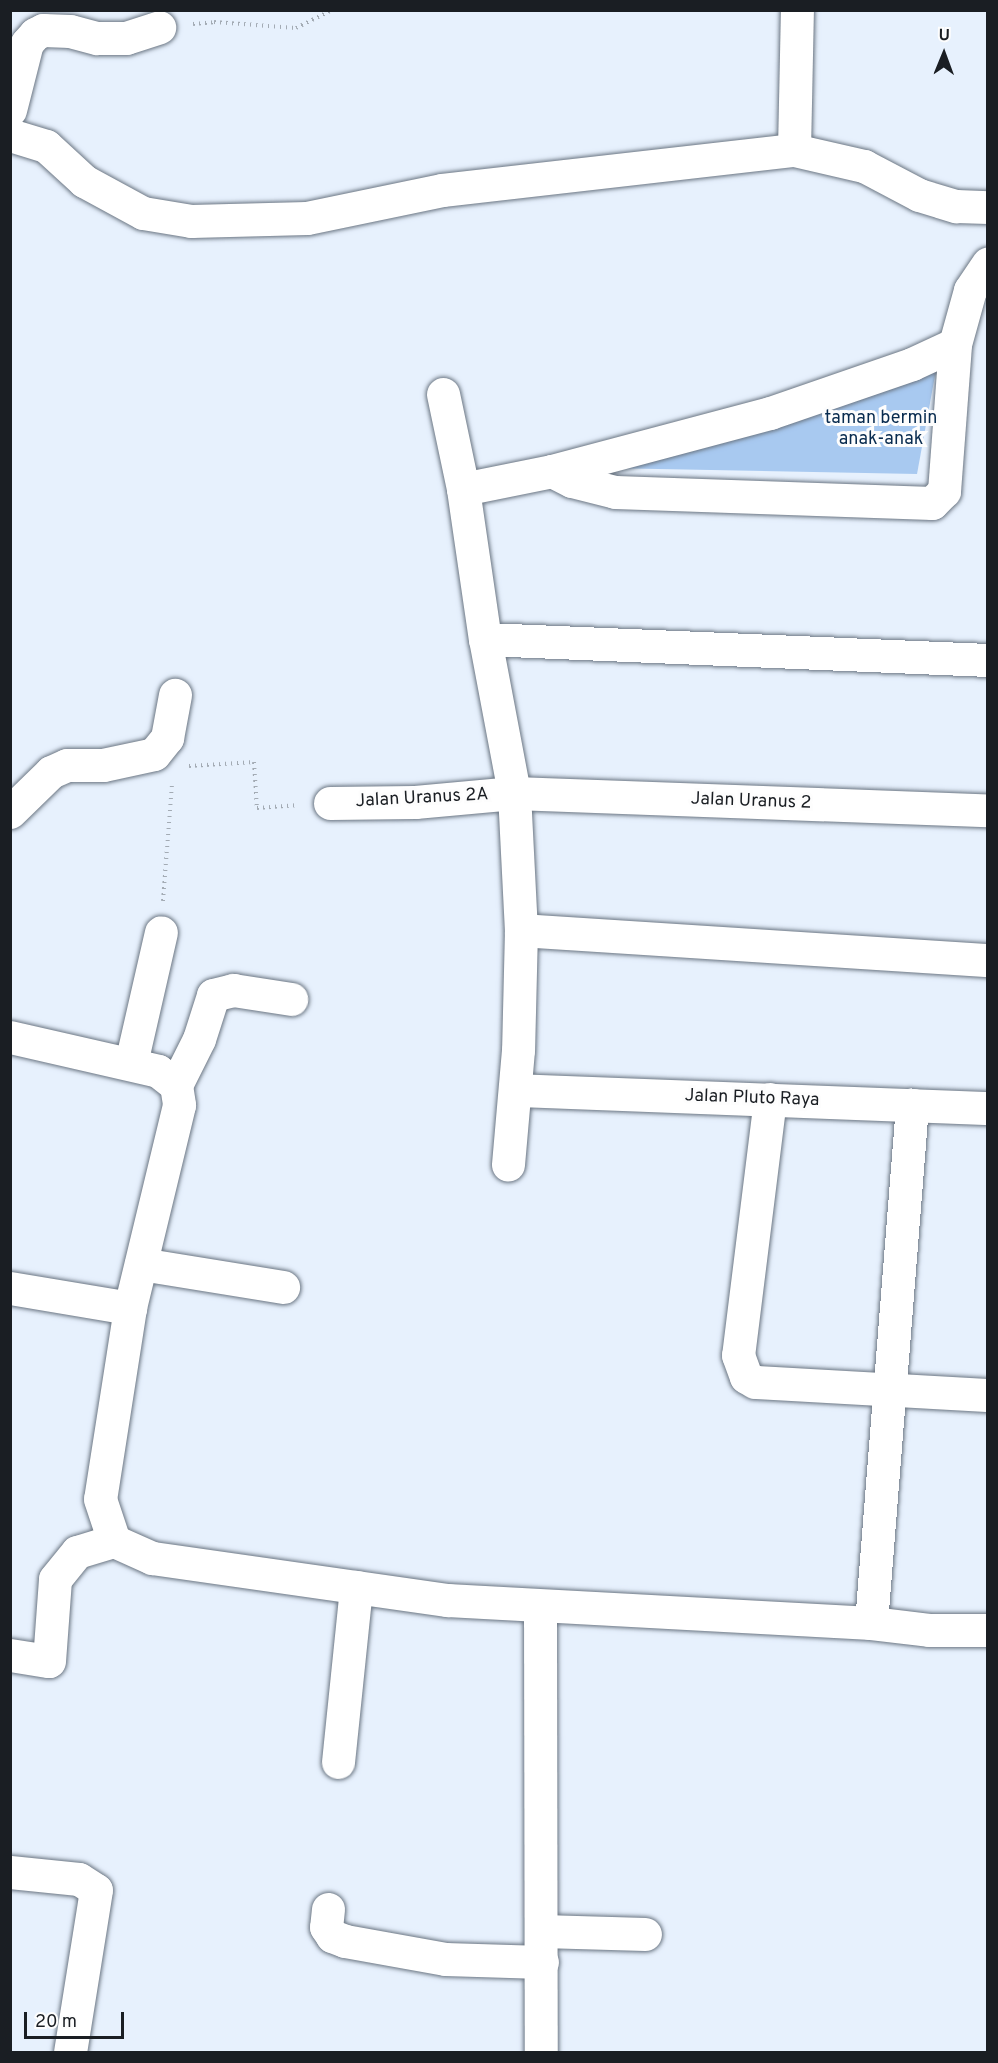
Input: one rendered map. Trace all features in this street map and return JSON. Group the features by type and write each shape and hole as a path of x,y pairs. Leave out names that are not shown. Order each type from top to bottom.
{"street":[{"path":"794,150 797,10"},
{"path":"10,110 27,43 35,34 61,31 97,38 126,38 159,27"},
{"path":"10,135 46,146 84,181 143,213 202,221 307,218 442,190 794,150 864,166 919,195 956,206 987,207"},
{"path":"552,471 572,481 615,492 932,503 944,491 955,344 970,290 987,263"},
{"path":"463,489 552,471 770,412 912,364 955,344"},
{"path":"443,394 463,489 485,639 514,793 521,930 516,1090 508,1164"},
{"path":"485,639 987,660"},
{"path":"10,812 59,769 119,762 154,754 167,738 175,695"},
{"name":"Jalan Uranus 2A","path":"330,803 415,802 514,793"},
{"name":"Jalan Uranus 2","path":"514,793 987,810"},
{"path":"521,930 987,960"},
{"path":"131,1063 161,932"},
{"path":"114,1541 100,1499 130,1308 179,1105 176,1085 199,1039 213,995 233,990 291,999"},
{"path":"10,1037 131,1063 158,1071 176,1085"},
{"name":"Jalan Pluto Raya","path":"516,1090 987,1108"},
{"path":"771,1099 738,1355 740,1367 746,1377 755,1382 987,1395"},
{"path":"871,1623 887,1388 912,1105"},
{"path":"141,1264 283,1287"},
{"path":"10,1288 130,1308"},
{"path":"10,1655 49,1661 55,1579 77,1552 114,1541 152,1557 356,1587 540,1607 871,1623 929,1630 987,1630"},
{"path":"338,1762 356,1587"},
{"path":"540,1607 541,2052"},
{"path":"10,1872 79,1879 96,1890 70,2052"},
{"path":"328,1909 326,1927 332,1936 345,1941 445,1959 645,1934"}],"path":[{"path":"159,27 214,21 296,28 332,10"},
{"path":"184,766 254,762 256,808 330,803"},
{"path":"161,932 172,778"}],"green space":[{"name":"taman bermin anak-anak","path":"936,370 917,474 605,468"}]}
